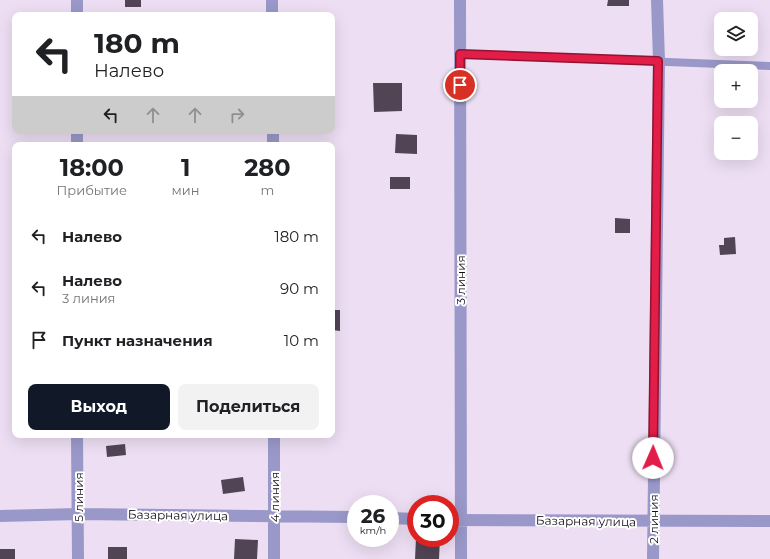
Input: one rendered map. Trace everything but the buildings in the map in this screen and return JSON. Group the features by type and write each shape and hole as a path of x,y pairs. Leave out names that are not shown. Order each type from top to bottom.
{"street":[{"path":"77,0 77,12"},
{"path":"272,0 272,12"},
{"name":"3 линия","path":"455,495 460,0"},
{"name":"2 линия","path":"653,559 652,522 658,61 657,0"},
{"name":"5 линия","path":"77,438 78,559"},
{"name":"4 линия","path":"274,438 274,559"},
{"name":"Базарная улица","path":"0,516 78,514 347,517"},
{"name":"Базарная улица","path":"459,520 652,522 770,521"},
{"name":"3 линия","path":"459,546 461,559"}],"lane":[{"path":"460,54 770,66"}],"route":[{"path":"460,85 460,54 658,61 653,458"}]}
